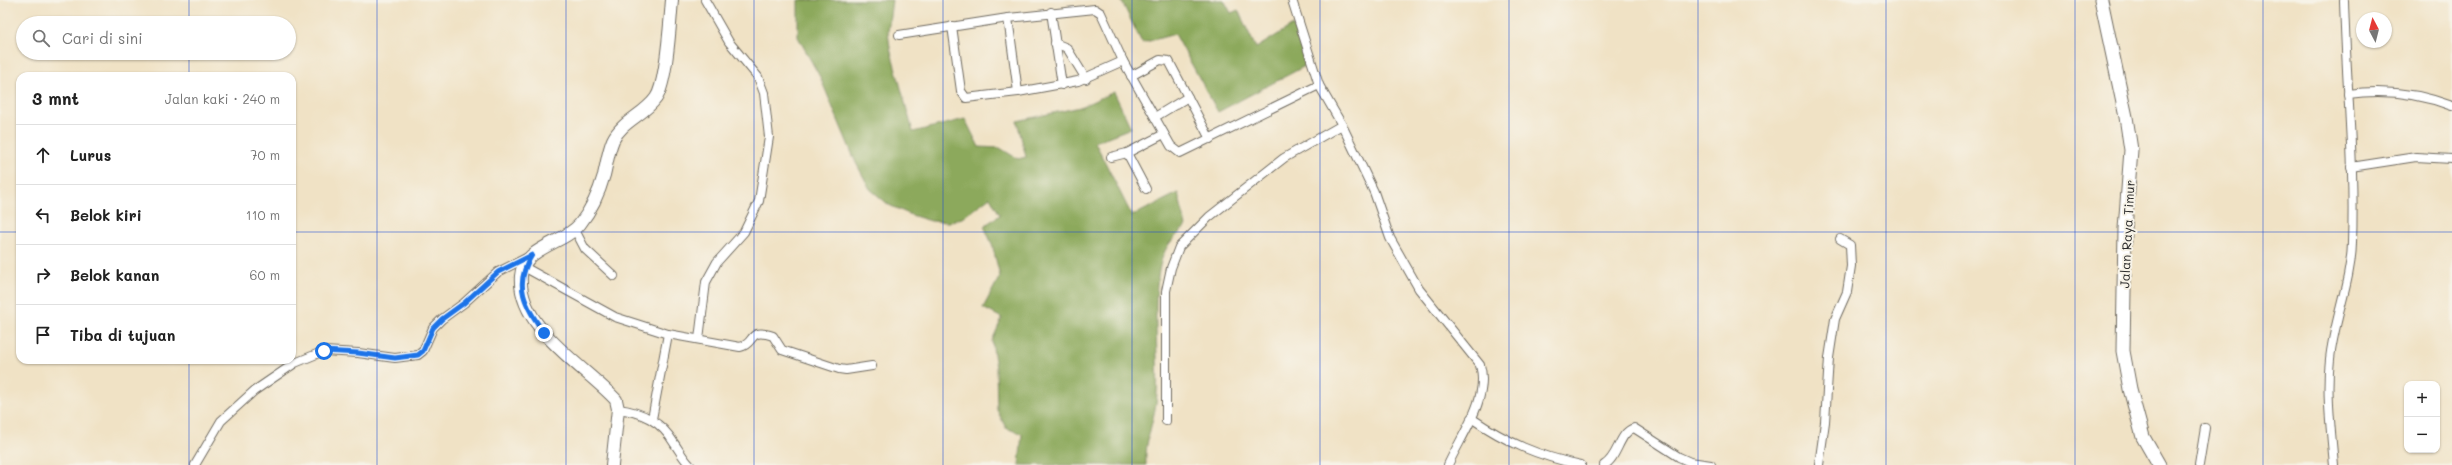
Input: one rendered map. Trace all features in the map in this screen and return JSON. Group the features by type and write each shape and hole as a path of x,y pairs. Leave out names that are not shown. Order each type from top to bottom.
{"main road":[{"name":"Jalan Raya Timur","path":"2101,0 2126,117 2131,150 2125,229 2123,351 2130,389 2143,437 2159,465"}],"street":[{"path":"296,363 324,351 358,353 395,358 418,355 423,351 433,328 442,319 464,303 498,272 532,255 575,230 591,208 599,192 614,139 633,117 647,108 656,98 662,83 672,0"},
{"path":"699,339 706,282 717,262 744,232 759,201 769,136 764,93 758,77 729,42 705,0"},
{"path":"1292,0 1319,85 1342,125 1374,192 1390,238 1415,283 1480,365 1483,378 1471,418 1448,465"},
{"path":"2334,465 2330,414 2330,359 2344,295 2352,244 2351,167 2344,0"},
{"path":"899,35 1051,12 1091,9 1099,11 1123,61 1164,134 1174,149 1180,153 1319,85"},
{"path":"1051,12 1062,85"},
{"path":"1008,18 1018,92"},
{"path":"952,26 963,96 969,98 1062,85 1086,78 1123,61"},
{"path":"1056,43 1067,48 1086,78"},
{"path":"1131,76 1165,59 1168,61 1210,139"},
{"path":"2348,94 2367,91 2415,94 2452,106"},
{"path":"1155,117 1188,97"},
{"path":"1166,421 1166,291 1171,268 1179,247 1209,217 1284,158 1342,125"},
{"path":"1111,157 1127,153 1164,134"},
{"path":"1127,153 1146,189"},
{"path":"2351,167 2416,157 2452,159"},
{"path":"575,230 585,249 614,276"},
{"path":"1819,465 1833,328 1847,292 1851,266 1850,245 1840,239"},
{"path":"532,255 524,267 521,276 525,301 532,315 559,349 613,397 618,409 612,465"},
{"path":"524,267 615,317 668,334 740,347 745,345 754,335 761,333 773,336 782,350 839,369 846,370 872,366"},
{"path":"652,419 668,334"},
{"path":"196,465 221,421 254,391 294,364"},
{"path":"618,409 636,411 652,419 668,432 690,465"},
{"path":"1471,418 1496,435 1522,448 1548,458 1581,465"},
{"path":"1604,465 1614,455 1628,431 1634,428 1679,457 1690,462 1711,465"},
{"path":"2199,465 2205,428"}],"green space":[{"path":"798,0 892,0 888,32 890,48 913,132 965,119 979,147 1000,148 1018,159 1026,157 1017,121 1080,107 1114,92 1131,128 1095,142 1132,216 1178,193 1186,226 1169,244 1162,258 1158,275 1156,295 1157,393 1155,411 1148,438 1146,465 1019,465 1022,434 1006,428 997,410 996,368 992,341 1002,318 983,308 1000,276 992,244 984,226 1000,215 990,197 962,218 949,222 931,221 911,215 889,205 870,189 856,163 820,77 798,37"},
{"path":"1121,0 1224,0 1231,13 1238,10 1256,48 1293,25 1307,65 1218,112 1175,34 1142,43"}],"route":[{"path":"324,351 358,353 395,358 418,355 423,351 433,328 442,319 464,303 498,272 511,264 532,255 524,267 521,276 522,285 525,301 544,333"}]}
